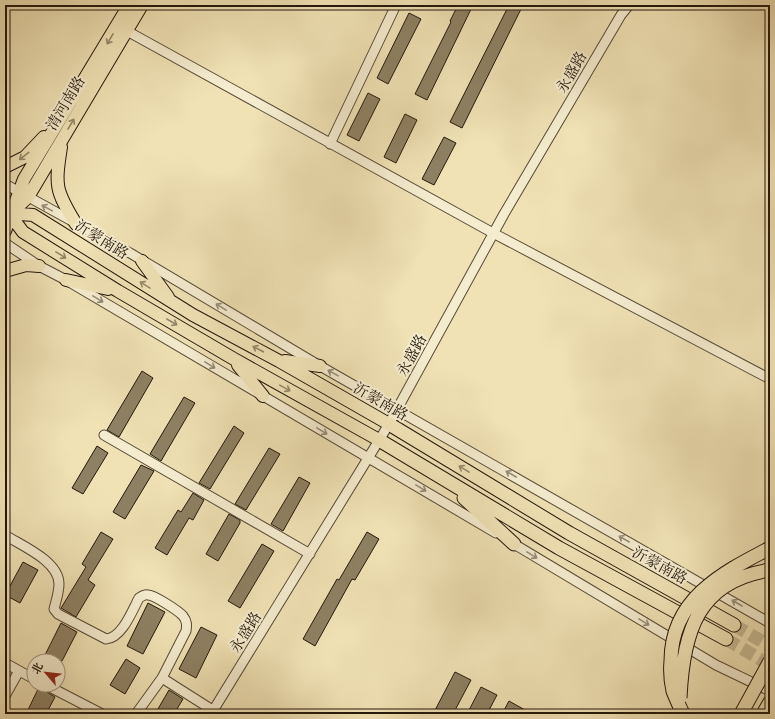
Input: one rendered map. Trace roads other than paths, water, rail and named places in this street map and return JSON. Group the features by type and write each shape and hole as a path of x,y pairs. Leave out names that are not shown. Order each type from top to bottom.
{"highway":[{"name":"沂蒙南路","path":"389,424 569,533 734,625"},
{"path":"379,440 558,548 726,639"},
{"path":"446,480 514,544"},
{"path":"682,714 673,691 670,671 671,649 676,629 686,609 698,593 713,581 737,565 770,548"},
{"path":"682,714 682,667 688,636 696,618 707,600 729,584 752,573 770,570"},
{"path":"741,714 770,660"},
{"path":"763,714 770,702"}],"main road":[{"name":"清河南路","path":"23,194 60,120 129,5"},
{"name":"清河南路","path":"5,231 6,213 23,194 62,140 142,5"},
{"path":"5,167 25,157 60,120"},
{"path":"62,140 57,175 57,190 63,204 76,224"},
{"path":"6,213 23,232 118,291 234,360 379,440"},
{"name":"沂蒙南路","path":"6,213 33,215 193,315 279,361 389,424"},
{"path":"142,261 171,301"},
{"path":"5,271 26,265 38,266"},
{"path":"66,280 118,291"},
{"path":"234,360 263,396"},
{"path":"279,361 320,366"},
{"path":"744,714 770,665"}],"street":[{"path":"330,144 396,5"},
{"path":"620,15 626,5"},
{"name":"永盛路","path":"212,712 370,457 493,233 620,15 629,5"},
{"path":"127,30 330,144 493,233 770,379"},
{"path":"5,184 142,261 320,366 769,620"},
{"path":"5,243 38,266 66,280 343,444 370,457 716,665 770,691"},
{"path":"104,435 310,554"},
{"path":"5,535 51,564 57,572 59,584 54,609 58,614 106,639 112,639 118,633 142,596 148,595 156,598 183,615 187,624 186,631 162,678 136,714"},
{"path":"5,663 26,674"},
{"path":"5,696 19,671"},
{"path":"162,678 212,712"},
{"path":"61,693 102,714"}],"tunnel":[{"path":"734,625 770,646"},
{"path":"726,639 770,665"}]}
